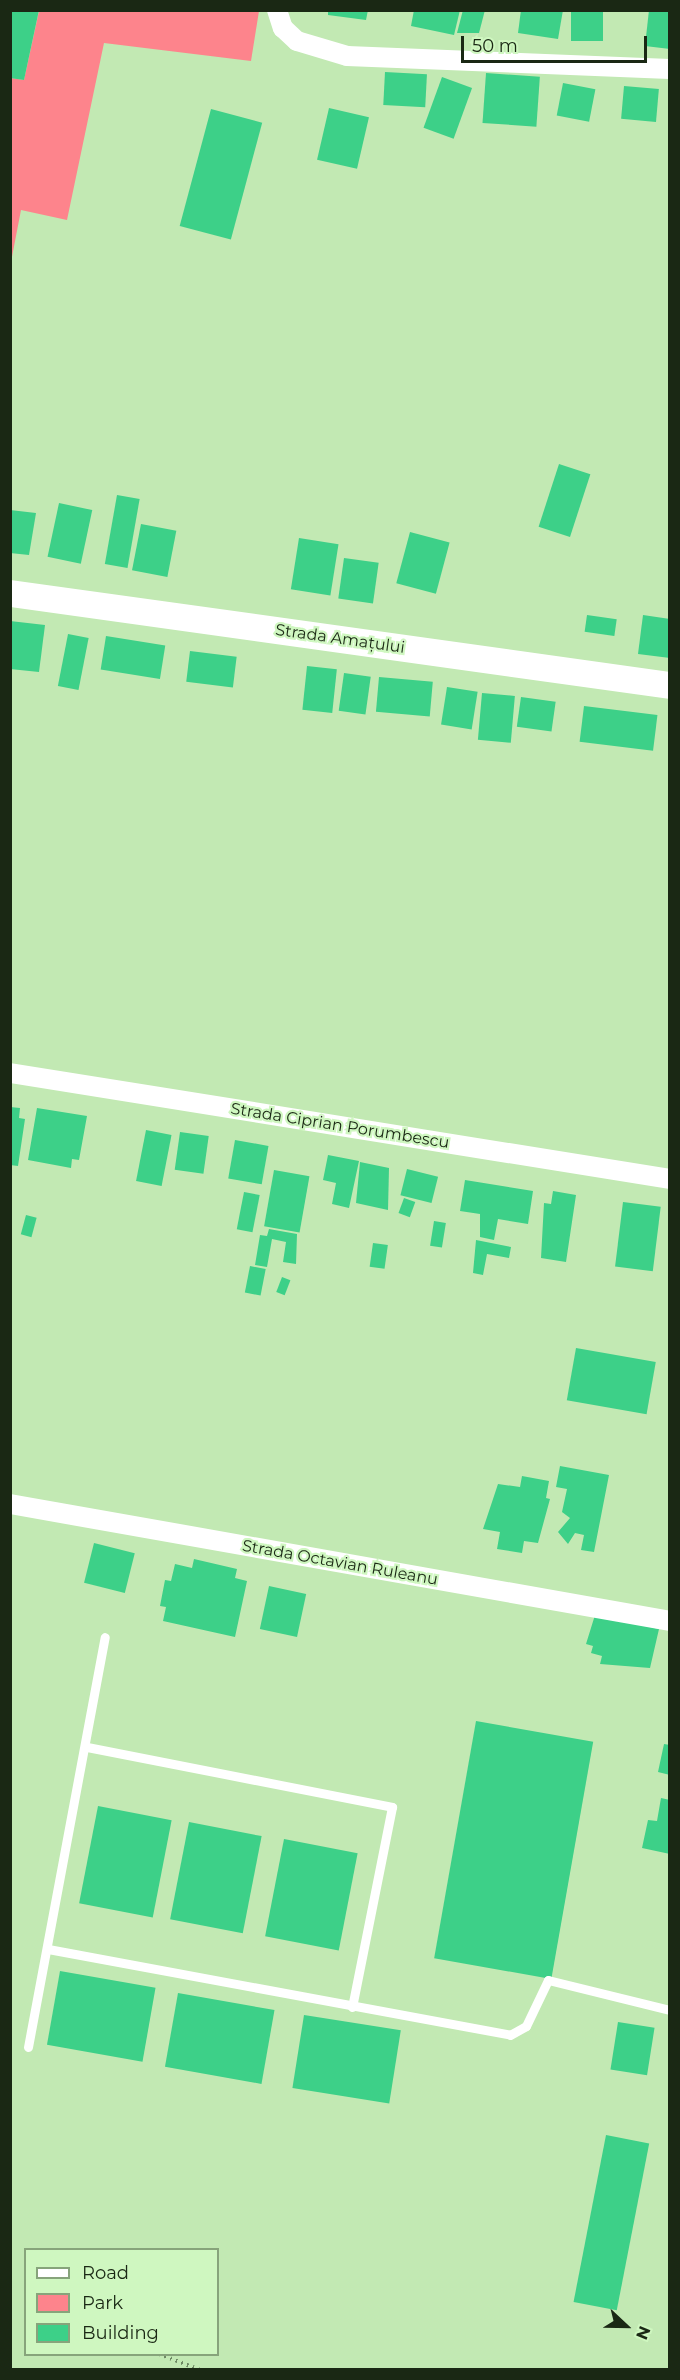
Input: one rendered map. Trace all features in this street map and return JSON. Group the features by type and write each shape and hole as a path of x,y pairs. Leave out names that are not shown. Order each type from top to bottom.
{"main road":[{"name":"Strada Amațului","path":"10,593 669,685"}],"street":[{"path":"277,10 283,28 297,42 347,56 669,69"},
{"name":"Strada Ciprian Porumbescu","path":"10,1073 669,1179"},
{"name":"Strada Octavian Ruleanu","path":"10,1504 669,1621"}],"lane":[{"path":"28,2047 87,1747 105,1637"},
{"path":"87,1747 392,1808 352,2007"},
{"path":"48,1949 510,2035 526,2026 548,1980 669,2010"}],"path":[{"path":"162,2356 200,2370"}],"green space":[{"path":"39,11 259,11 251,61 104,43 67,220 21,210 11,262 11,78 24,80"}],"building":[{"path":"10,10 39,10 24,80 10,78"},
{"path":"328,10 368,10 366,20 328,15"},
{"path":"414,10 460,10 454,35 411,26"},
{"path":"463,10 485,10 479,33 457,33"},
{"path":"521,10 563,10 558,39 518,33"},
{"path":"571,10 603,10 603,41 571,41"},
{"path":"649,10 670,11 670,49 645,46"},
{"path":"385,72 427,74 425,107 383,105"},
{"path":"486,73 540,77 536,127 483,123"},
{"path":"442,77 472,88 454,139 424,128"},
{"path":"563,83 595,89 589,122 557,115"},
{"path":"624,86 659,89 656,122 621,119"},
{"path":"329,108 369,117 357,169 317,160"},
{"path":"211,109 262,123 231,240 180,226"},
{"path":"559,464 590,474 570,537 539,527"},
{"path":"117,495 140,499 127,568 105,564"},
{"path":"59,503 92,510 81,564 48,557"},
{"path":"10,510 36,513 29,555 10,553"},
{"path":"141,524 176,531 167,577 132,570"},
{"path":"410,532 450,543 436,594 396,583"},
{"path":"299,538 339,544 330,596 291,589"},
{"path":"344,558 379,563 373,603 338,599"},
{"path":"587,615 617,619 614,636 585,632"},
{"path":"643,615 670,619 670,658 638,654"},
{"path":"10,621 45,625 39,672 10,669"},
{"path":"68,634 89,638 79,690 58,686"},
{"path":"106,636 165,645 160,679 101,670"},
{"path":"190,651 237,657 233,687 186,682"},
{"path":"307,666 337,669 332,713 302,710"},
{"path":"344,673 371,677 365,714 339,711"},
{"path":"379,677 433,682 430,717 376,712"},
{"path":"447,687 478,692 472,729 441,725"},
{"path":"482,693 515,696 511,743 478,740"},
{"path":"521,697 556,702 551,732 517,727"},
{"path":"584,706 657,715 653,751 580,742"},
{"path":"10,1107 20,1108 19,1118 25,1119 18,1166 10,1165"},
{"path":"37,1108 87,1116 79,1160 72,1159 71,1168 28,1160"},
{"path":"146,1130 172,1135 162,1186 136,1181"},
{"path":"180,1132 209,1136 203,1174 175,1170"},
{"path":"235,1140 268,1146 262,1184 228,1178"},
{"path":"328,1155 359,1161 349,1208 332,1204 336,1183 323,1180"},
{"path":"360,1162 389,1168 388,1210 356,1203"},
{"path":"407,1169 438,1177 432,1203 400,1195"},
{"path":"274,1170 309,1176 300,1232 264,1226"},
{"path":"465,1180 533,1191 528,1224 498,1219 494,1240 480,1237 480,1214 460,1211"},
{"path":"553,1191 576,1195 566,1262 541,1258 544,1203 551,1204"},
{"path":"244,1192 260,1195 252,1232 237,1229"},
{"path":"404,1198 415,1202 410,1217 399,1213"},
{"path":"623,1202 661,1207 653,1271 615,1267"},
{"path":"26,1215 37,1218 31,1237 21,1234"},
{"path":"434,1221 446,1223 442,1248 430,1246"},
{"path":"269,1229 297,1234 296,1264 283,1262 286,1242 272,1239 267,1267 255,1265 260,1235 267,1236"},
{"path":"476,1240 511,1247 509,1258 487,1254 483,1275 473,1273"},
{"path":"373,1243 388,1245 385,1269 370,1267"},
{"path":"250,1266 266,1269 261,1296 245,1293"},
{"path":"282,1277 290,1280 285,1295 276,1292"},
{"path":"576,1348 656,1362 647,1414 567,1400"},
{"path":"560,1466 609,1475 594,1552 581,1550 584,1535 575,1533 568,1544 558,1532 570,1518 562,1512 567,1489 556,1487"},
{"path":"522,1476 549,1481 546,1498 550,1499 538,1543 524,1541 522,1553 497,1549 500,1532 483,1529 498,1484 520,1487"},
{"path":"94,1543 135,1553 125,1593 84,1583"},
{"path":"194,1559 237,1569 235,1578 247,1581 235,1637 163,1621 166,1607 160,1606 165,1580 171,1581 175,1564 192,1568"},
{"path":"269,1586 306,1594 297,1637 260,1629"},
{"path":"595,1615 659,1629 650,1668 600,1664 602,1656 591,1653 593,1646 586,1644"},
{"path":"476,1721 593,1742 551,1979 434,1958"},
{"path":"664,1744 670,1745 670,1775 658,1772"},
{"path":"661,1798 670,1800 670,1854 642,1848 648,1820 657,1821"},
{"path":"98,1806 172,1820 153,1917 79,1903"},
{"path":"189,1822 262,1836 243,1933 170,1919"},
{"path":"284,1839 358,1853 339,1950 265,1936"},
{"path":"60,1971 156,1988 143,2062 47,2045"},
{"path":"178,1993 275,2010 261,2084 165,2067"},
{"path":"304,2015 401,2030 389,2103 292,2088"},
{"path":"618,2022 655,2028 647,2075 610,2069"},
{"path":"606,2135 649,2143 617,2310 574,2302"}]}
